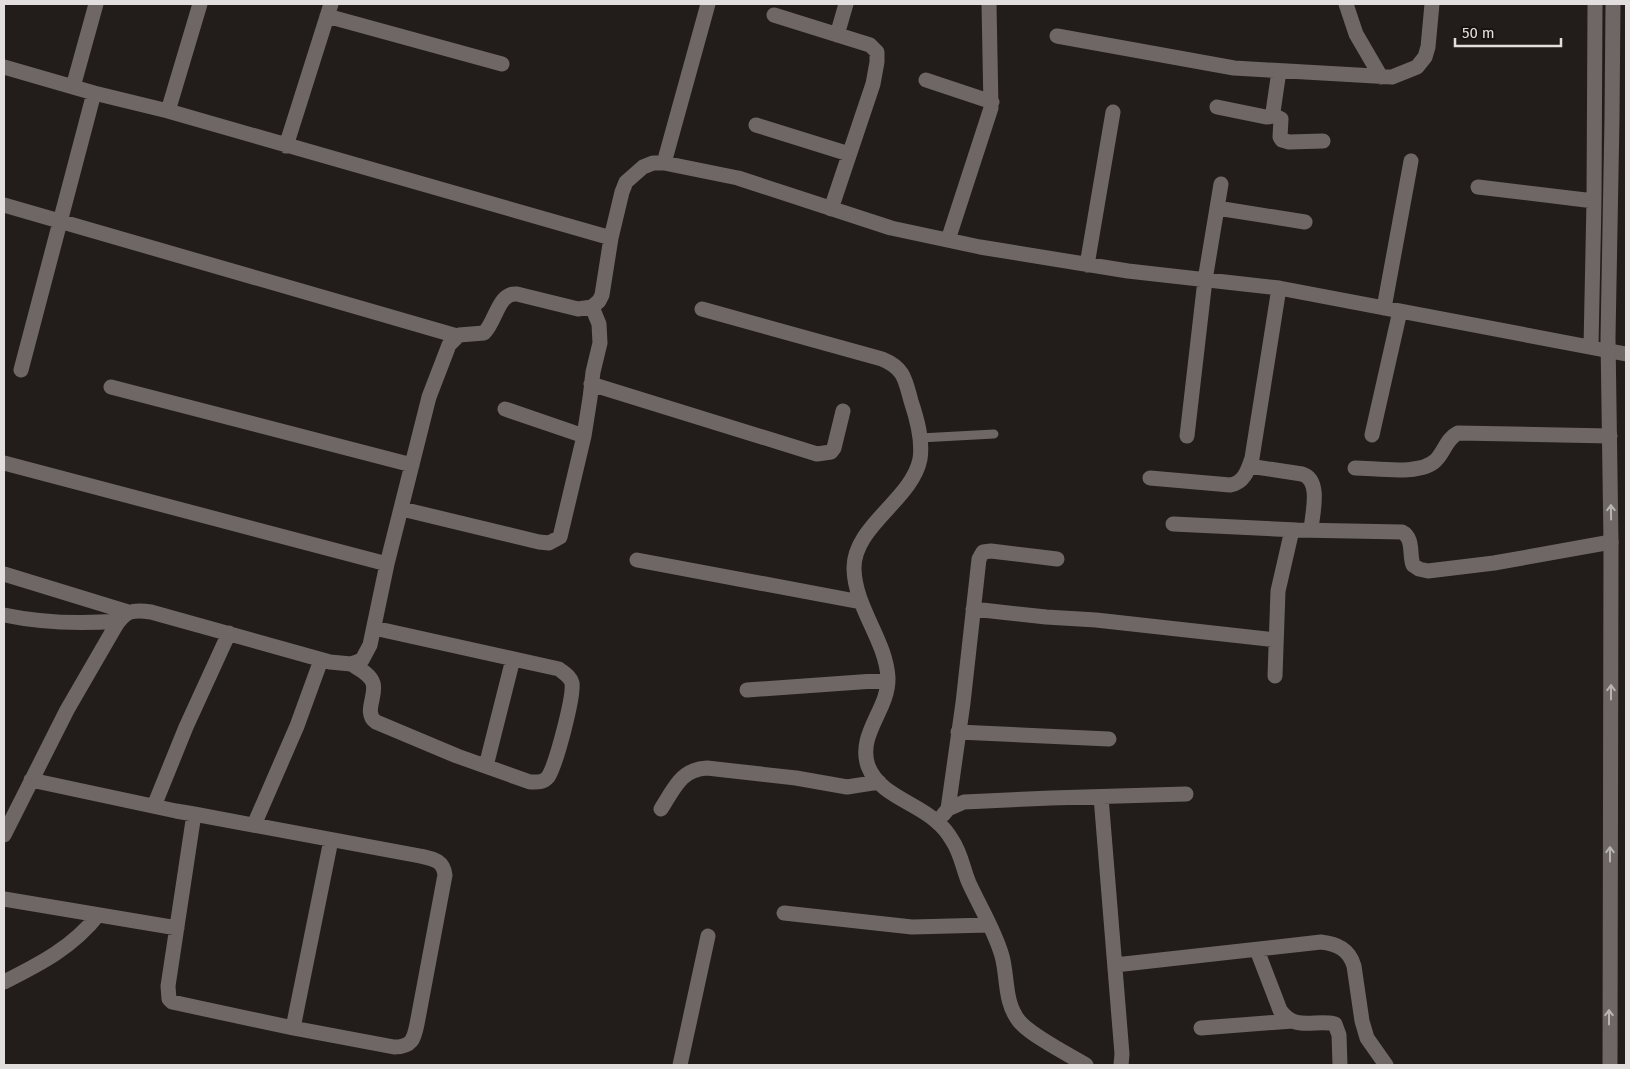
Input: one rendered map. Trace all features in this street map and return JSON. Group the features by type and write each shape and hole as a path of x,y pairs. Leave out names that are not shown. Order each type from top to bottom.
{"street":[{"path":"73,87 96,4"},
{"path":"168,112 200,4"},
{"path":"664,163 708,4"},
{"path":"837,35 846,4"},
{"path":"948,240 989,117 992,102 989,4"},
{"path":"1346,4 1356,34 1381,77"},
{"path":"1057,36 1234,68 1392,77 1407,72 1422,63 1428,47 1432,4"},
{"path":"1592,347 1595,4"},
{"path":"1610,1065 1611,542 1608,351 1613,4"},
{"path":"286,146 329,10 502,64"},
{"path":"774,15 870,45 878,55 874,78 831,209"},
{"path":"4,67 611,238"},
{"path":"1275,116 1273,109 1279,70"},
{"path":"926,80 992,102"},
{"path":"21,370 94,93"},
{"path":"1218,107 1266,117 1275,116 1280,119 1280,137 1285,142 1323,141"},
{"path":"1087,265 1113,112"},
{"path":"756,125 849,154"},
{"path":"1384,308 1411,162"},
{"path":"4,205 457,336 484,333 490,326 503,299 510,294 517,294 578,309 592,307 599,301 602,295 611,238 626,182 644,167 653,163 664,163 738,178 891,228 948,240 1087,265 1279,288 1626,354"},
{"path":"1187,436 1205,280 1221,184"},
{"path":"1478,188 1594,201"},
{"path":"1217,208 1305,222"},
{"path":"1150,478 1230,485 1242,479 1252,458 1279,288"},
{"path":"402,509 539,542 549,542 560,537 584,436 600,334 599,324 592,307"},
{"path":"702,309 808,337 890,362 903,374 920,438 920,460 907,485 858,549 854,569 861,602 886,664 888,680 884,702 865,745 866,759 873,776 879,782 904,802 938,823 954,842 965,874 999,945 1011,1006 1019,1021 1031,1031 1086,1065"},
{"path":"1372,435 1400,311"},
{"path":"4,615 41,622 82,622 151,612 321,660 352,664 359,662 365,657 370,645 387,564 430,397 448,345 457,336"},
{"path":"591,384 818,454 831,452 834,448 844,411"},
{"path":"111,388 412,465"},
{"path":"506,409 584,436"},
{"path":"1355,468 1411,470 1422,468 1436,460 1452,435 1458,433 1610,436"},
{"path":"4,462 387,564"},
{"path":"1249,466 1307,475 1311,479 1314,491 1311,530"},
{"path":"1173,524 1292,530 1402,532 1410,540 1413,565 1428,571 1494,563 1611,542"},
{"path":"1275,676 1278,591 1292,530"},
{"path":"938,823 948,809 979,559 983,552 991,551 1056,560"},
{"path":"636,560 861,602"},
{"path":"4,574 123,616"},
{"path":"973,609 1026,616 1096,620 1276,640"},
{"path":"4,835 67,710 123,616"},
{"path":"352,664 368,675 372,682 373,696 370,712 373,719 456,756 530,782 540,782 547,778 554,766 568,714 572,681 567,674 559,670 513,659 374,628"},
{"path":"154,806 186,727 229,633"},
{"path":"486,766 513,659"},
{"path":"254,825 297,726 321,660"},
{"path":"747,690 888,680"},
{"path":"958,732 1109,739"},
{"path":"661,809 685,775 698,768 796,778 847,787 879,782"},
{"path":"31,780 194,814 436,860 441,863 445,875 417,1024 412,1040 405,1046 400,1047 293,1028 172,1002 169,999 168,986 194,814"},
{"path":"948,809 964,802 1186,794"},
{"path":"1101,797 1122,1054 1121,1065"},
{"path":"293,1028 331,840"},
{"path":"4,899 177,928"},
{"path":"784,913 912,926 989,926"},
{"path":"4,982 63,950 85,932 98,915"},
{"path":"680,1065 708,936"},
{"path":"1115,966 1320,942 1332,943 1345,950 1352,958 1362,1021 1367,1038 1386,1065"},
{"path":"1257,950 1280,1010 1287,1018 1293,1021"},
{"path":"1201,1028 1293,1021 1311,1024 1335,1024 1339,1035 1340,1065"}],"lane":[{"path":"920,438 994,434"}]}
